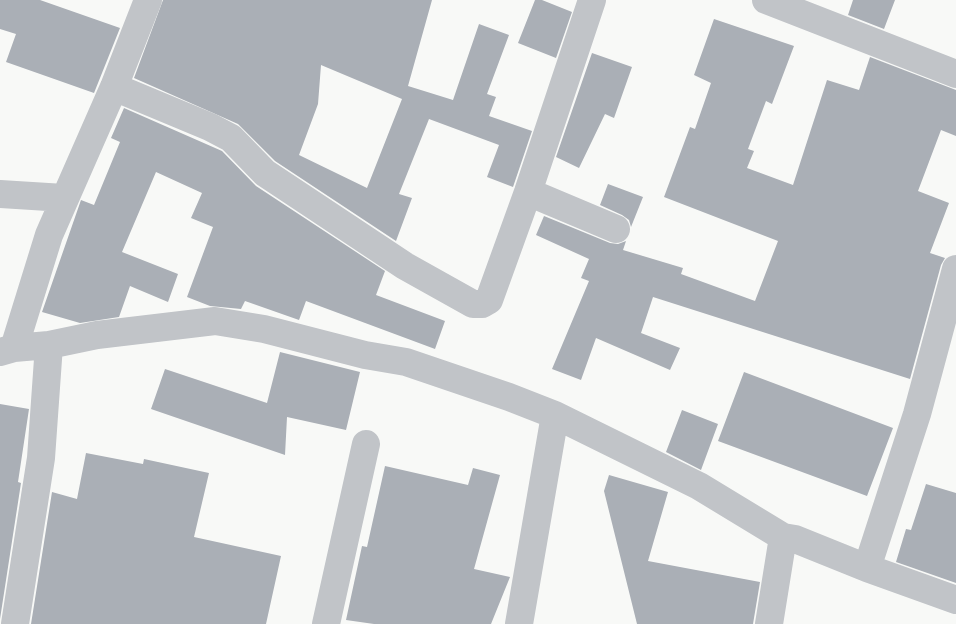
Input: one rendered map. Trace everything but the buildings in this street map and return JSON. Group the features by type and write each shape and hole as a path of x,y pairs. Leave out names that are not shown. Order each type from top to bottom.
{"street":[{"path":"148,0 114,87 49,235 7,350 50,345 97,335 215,321 264,329 365,355 406,362 555,415 699,486 783,537 795,539 867,568 956,600"},
{"path":"114,87 210,126 230,138 266,173 405,266 472,304 482,304 488,300 528,192 592,0"},
{"path":"766,0 956,74"},
{"path":"528,192 616,229"},
{"path":"0,194 64,198"},
{"path":"867,568 917,414 956,269"},
{"path":"15,624 41,458 50,345"},
{"path":"519,624 555,415"},
{"path":"326,624 366,444"},
{"path":"769,624 783,537"}]}
